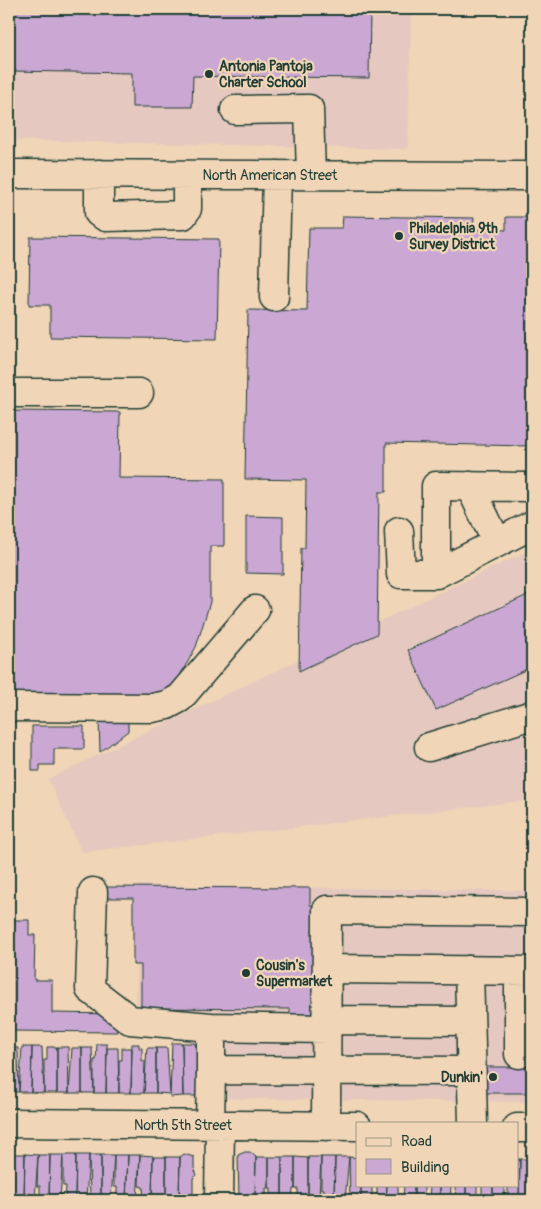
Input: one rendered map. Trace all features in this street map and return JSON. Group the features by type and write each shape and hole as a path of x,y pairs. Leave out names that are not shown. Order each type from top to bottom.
{"street":[{"path":"235,110 309,110 311,175"},
{"name":"North American Street","path":"9,174 532,176"},
{"path":"99,174 99,213 106,217 183,215 187,209 187,175"},
{"path":"274,297 277,175"},
{"path":"9,393 139,393"},
{"path":"436,574 436,486 470,486 529,494"},
{"path":"470,486 497,543"},
{"path":"399,532 401,574 436,574 532,525"},
{"path":"9,707 152,708 167,705 180,698 255,610"},
{"path":"429,747 532,715"},
{"path":"93,892 90,989 130,1020 211,1028 470,1021"},
{"path":"326,1126 327,910 532,912"},
{"path":"327,969 526,971 519,1054"},
{"path":"469,970 472,1122"},
{"path":"211,1028 211,1070 219,1200"},
{"path":"211,1070 471,1071"},
{"name":"North 5th Street","path":"9,1124 356,1126"},
{"path":"518,1128 532,1128"}],"shaded area":[{"name":"Antonia Pantoja Charter School","path":"9,9 411,9 408,149 9,140"},
{"path":"532,549 532,800 82,852 48,779"},
{"path":"138,885 532,891 532,1102 190,1098 190,1036 136,1035"}],"building":[{"name":"Antonia Pantoja Charter School","path":"9,9 370,9 369,78 193,76 192,107 132,107 132,73 9,71"},
{"path":"343,216 474,218 473,229 506,230 506,217 532,217 532,415 528,415 528,446 386,443 386,492 379,492 377,634 299,671 301,548 305,548 306,480 245,479 248,310 307,311 309,228 342,228"},
{"path":"30,237 219,239 217,339 50,337 50,305 29,305"},
{"path":"9,411 120,412 119,478 224,479 224,546 210,546 210,602 196,647 178,679 165,697 9,696"},
{"path":"246,516 283,517 283,574 246,573"},
{"path":"532,593 532,667 436,710 408,650"},
{"path":"99,720 128,720 128,731 100,752"},
{"path":"32,726 84,726 84,749 54,749 54,765 40,765 40,771 32,771"},
{"path":"99,887 310,888 310,905 319,905 319,1019 290,1018 290,1009 141,1008 141,965 133,965 133,898 99,898"},
{"path":"9,920 29,920 29,935 35,935 34,980 52,980 52,1013 117,1014 117,1032 9,1031"},
{"path":"172,1043 182,1043 183,1096 170,1097"},
{"path":"182,1043 194,1043 196,1046 198,1076 196,1096 183,1096"},
{"path":"97,1044 107,1044 106,1093 94,1093 94,1060 96,1060"},
{"path":"132,1044 139,1044 139,1048 142,1048 142,1061 145,1061 144,1093 131,1093"},
{"path":"22,1047 32,1047 31,1092 19,1092"},
{"path":"32,1047 42,1047 44,1093 31,1092"},
{"path":"47,1047 57,1047 57,1093 44,1093 44,1060 47,1060"},
{"path":"57,1047 68,1047 69,1093 57,1093"},
{"path":"9,1048 18,1048 19,1092 9,1092"},
{"path":"72,1048 82,1048 82,1093 69,1093"},
{"path":"82,1048 92,1048 94,1093 82,1093"},
{"path":"107,1048 118,1048 119,1093 106,1093"},
{"path":"122,1048 132,1048 131,1093 119,1093 119,1060 122,1060"},
{"path":"147,1048 156,1048 156,1093 144,1093"},
{"path":"156,1048 167,1048 170,1094 156,1093"},
{"path":"479,1067 532,1067 532,1093 479,1093"},
{"path":"250,1152 256,1157 255,1200 239,1200 238,1155"},
{"path":"9,1153 12,1153 11,1185 9,1185"},
{"path":"12,1154 25,1154 24,1200 13,1200"},
{"path":"25,1154 38,1155 35,1200 24,1200"},
{"path":"184,1154 194,1157 194,1168 197,1175 193,1178 193,1200 179,1200 180,1157"},
{"path":"38,1155 50,1155 49,1200 40,1200 40,1186 37,1186"},
{"path":"50,1155 63,1155 60,1200 49,1200"},
{"path":"63,1155 76,1155 75,1200 65,1200 66,1186 63,1186"},
{"path":"76,1155 89,1155 86,1200 75,1200"},
{"path":"89,1155 101,1155 101,1200 90,1200"},
{"path":"101,1155 114,1155 111,1200 101,1200"},
{"path":"114,1155 128,1155 126,1200 117,1200 117,1187 114,1187"},
{"path":"128,1155 140,1155 137,1200 126,1200"},
{"path":"140,1155 153,1156 152,1200 144,1200 143,1187 139,1186"},
{"path":"153,1157 166,1157 166,1200 152,1200"},
{"path":"166,1157 180,1157 179,1200 166,1200"},
{"path":"256,1157 269,1157 269,1188 266,1188 266,1200 255,1200"},
{"path":"269,1157 282,1157 282,1200 271,1200"},
{"path":"282,1157 295,1157 295,1189 293,1189 292,1200 282,1200"},
{"path":"295,1157 308,1158 308,1200 298,1200 298,1189 295,1189"},
{"path":"308,1157 321,1157 319,1200 308,1200"},
{"path":"321,1157 335,1157 334,1200 324,1200 324,1189 321,1189"},
{"path":"335,1157 349,1157 345,1200 334,1200"},
{"path":"349,1157 356,1158 356,1186 361,1186 361,1200 350,1200"},
{"path":"518,1159 520,1159 519,1200 508,1200 508,1187 518,1186"},
{"path":"520,1159 532,1159 532,1191 530,1190 529,1200 519,1200"},
{"path":"361,1186 372,1186 372,1200 361,1200"},
{"path":"377,1186 387,1186 386,1200 377,1200"},
{"path":"387,1186 398,1186 398,1200 386,1200"},
{"path":"404,1186 414,1186 414,1200 403,1200"},
{"path":"414,1186 424,1186 424,1200 414,1200"},
{"path":"430,1186 440,1186 440,1200 429,1200"},
{"path":"440,1186 451,1186 450,1200 440,1200"},
{"path":"455,1186 466,1186 466,1200 456,1200"},
{"path":"466,1186 477,1186 477,1200 466,1200"},
{"path":"493,1186 493,1200 482,1200 482,1187"},
{"path":"493,1186 504,1186 504,1200 493,1200"}],"place":[{"name":"Antonia Pantoja Charter School","path":"209,74"},
{"name":"Philadelphia 9th Survey District","path":"399,236"},
{"name":"Cousin's Supermarket","path":"246,973"},
{"name":"Dunkin'","path":"493,1077"}]}
